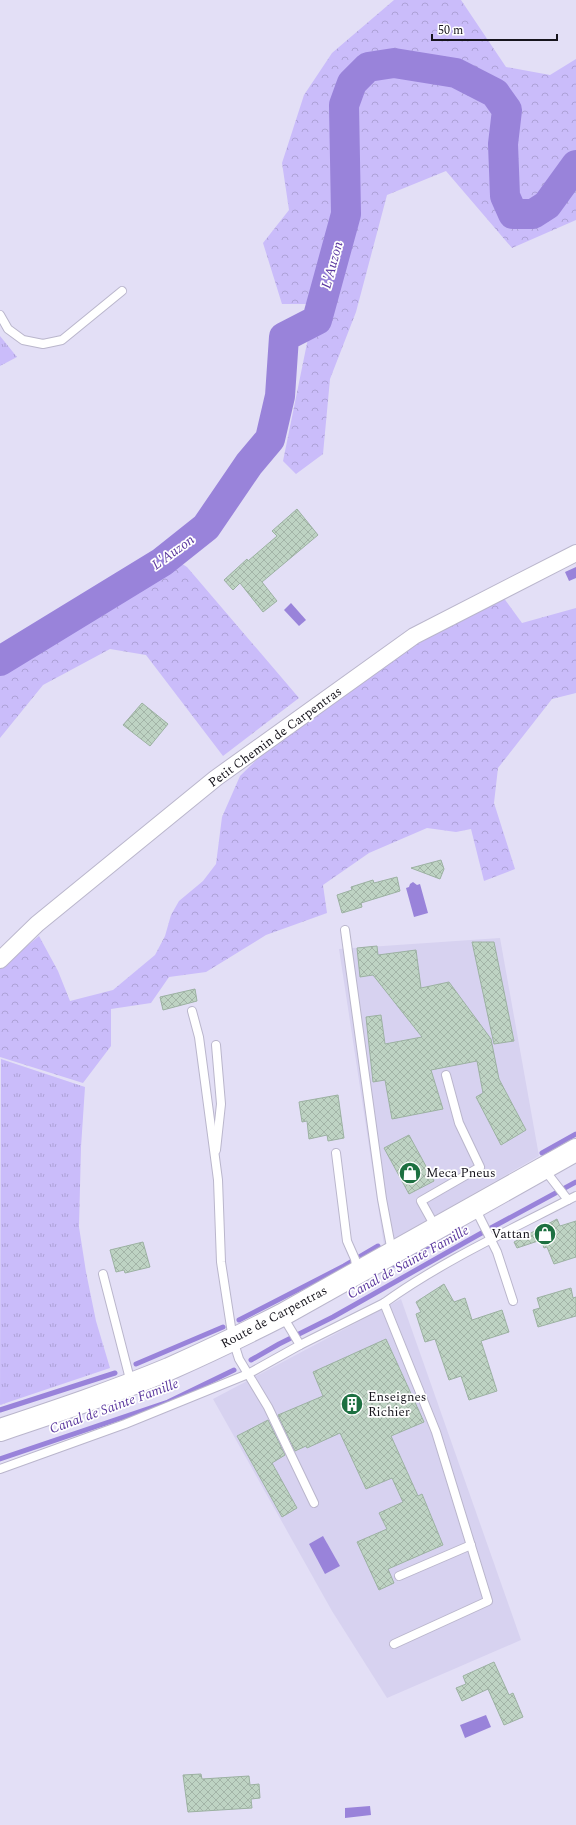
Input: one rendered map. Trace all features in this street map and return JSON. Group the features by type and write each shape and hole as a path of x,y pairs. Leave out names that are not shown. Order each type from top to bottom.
{"main road":[{"name":"Route de Carpentras","path":"0,1430 131,1384 233,1340 282,1315 576,1150"}],"street":[{"name":"Petit Chemin de Carpentras","path":"0,960 37,924 216,778 414,636 576,553"}],"lane":[{"path":"0,315 8,329 23,340 43,344 62,340 122,290"},
{"path":"345,930 382,1199 392,1253"},
{"path":"192,1011 199,1037 218,1180 221,1262 233,1340 239,1359 268,1407 314,1503"},
{"path":"215,1158 221,1104 216,1045"},
{"path":"436,1228 421,1201 480,1167 459,1123 446,1075"},
{"path":"336,1153 347,1241 355,1259 357,1272"},
{"path":"0,1469 125,1424 248,1374 300,1345 384,1303 412,1283 572,1198 543,1168"},
{"path":"474,1207 497,1252 513,1301"},
{"path":"103,1274 131,1384"},
{"path":"384,1303 436,1432 488,1601 394,1644"},
{"path":"282,1315 300,1345"},
{"path":"399,1576 471,1545"}],"shaded area":[{"path":"576,567 576,578 569,581 565,572"},
{"path":"291,603 306,620 299,626 284,610"},
{"path":"413,882 417,885 420,884 428,913 414,917 406,888"},
{"path":"500,938 539,1156 384,1245 339,949"},
{"path":"401,1299 521,1640 387,1698 332,1611 213,1399"},
{"path":"323,1536 340,1566 325,1574 309,1544"},
{"path":"486,1715 491,1727 465,1738 460,1725"},
{"path":"370,1806 371,1815 345,1818 345,1808"}],"green space":[{"path":"394,0 461,0 506,67 550,75 576,59 576,220 512,248 446,171 387,195 356,312 330,379 323,454 296,474 283,461 315,304 282,304 263,243 289,210 282,163 304,95 332,53"},
{"path":"0,336 17,357 0,366"},
{"path":"173,558 187,567 299,698 223,756 146,655 110,649 43,685 0,738 0,672 165,565"},
{"path":"503,597 522,623 576,608 576,693 552,699 498,768 494,803 515,869 484,881 471,829 456,832 427,828 369,853 323,885 327,913 266,935 206,972 169,977 151,1003 111,1009 111,1046 83,1083 0,1057 0,968 39,936 58,971 70,1001 113,990 155,955 165,936 171,915 179,901 203,881 216,864 222,817 240,776 283,734 409,648"},
{"path":"1,1059 85,1087 81,1147 79,1227 96,1321 110,1368 0,1405"}],"building":[{"path":"297,509 318,535 262,582 277,601 263,612 240,583 233,590 224,580 247,559 248,561 277,536 272,531"},
{"path":"142,703 168,724 150,746 123,725"},
{"path":"441,860 444,869 440,879 411,868"},
{"path":"397,877 400,891 361,903 362,907 342,913 337,895 352,890 351,887 373,880 374,883"},
{"path":"472,942 494,942 514,1041 494,1044"},
{"path":"377,946 378,955 416,950 421,988 449,982 491,1039 499,1079 526,1130 501,1145 476,1097 483,1093 477,1061 431,1070 443,1109 392,1119 385,1080 373,1082 366,1017 381,1015 385,1044 422,1037 373,975 360,977 357,948"},
{"path":"195,989 197,1001 163,1010 160,997"},
{"path":"338,1095 344,1138 328,1141 327,1135 309,1139 307,1121 302,1122 299,1102"},
{"path":"409,1135 434,1181 409,1194 384,1148"},
{"path":"557,1219 560,1226 576,1221 576,1257 554,1264 547,1247 544,1248 541,1240 517,1248 514,1242"},
{"path":"143,1242 150,1267 125,1273 124,1270 116,1272 110,1250"},
{"path":"444,1284 454,1302 465,1298 472,1320 502,1310 509,1332 481,1341 497,1391 469,1400 461,1376 449,1380 435,1339 425,1342 416,1314 421,1312 416,1302"},
{"path":"571,1288 573,1298 576,1297 576,1316 538,1327 533,1310 540,1308 537,1298"},
{"path":"386,1339 424,1422 391,1436 418,1496 422,1494 443,1545 388,1569 394,1583 379,1590 357,1542 387,1529 379,1513 403,1502 392,1478 366,1489 340,1433 307,1448 306,1446 295,1451 278,1415 323,1396 313,1372"},
{"path":"268,1420 285,1455 272,1463 297,1508 282,1517 237,1436"},
{"path":"494,1662 509,1695 513,1693 523,1717 504,1725 488,1689 462,1701 456,1688 466,1684 463,1676"},
{"path":"201,1774 202,1779 249,1776 250,1785 259,1784 260,1798 251,1799 252,1808 188,1812 183,1775"}],"waterway":[{"name":"L'Auzon","path":"0,661 162,562 206,527 249,464 270,439 280,396 284,337 317,320 346,214 344,105 352,83 368,67 394,63 456,73 495,93 507,110 503,144 505,196 513,214 533,214 547,205 576,165"},
{"path":"542,1153 576,1134"},
{"name":"Canal de Sainte Famille","path":"251,1360 333,1317 478,1235 576,1182"},
{"path":"394,1265 462,1227"},
{"path":"239,1320 344,1266 378,1246"},
{"path":"136,1364 223,1327"},
{"name":"Canal de Sainte Famille","path":"0,1459 168,1402 234,1370"},
{"path":"0,1410 115,1373"}],"place":[{"name":"Meca Pneus","path":"410,1173"},
{"name":"Vattan","path":"545,1234"},
{"name":"Enseignes Richier","path":"352,1404"}]}
